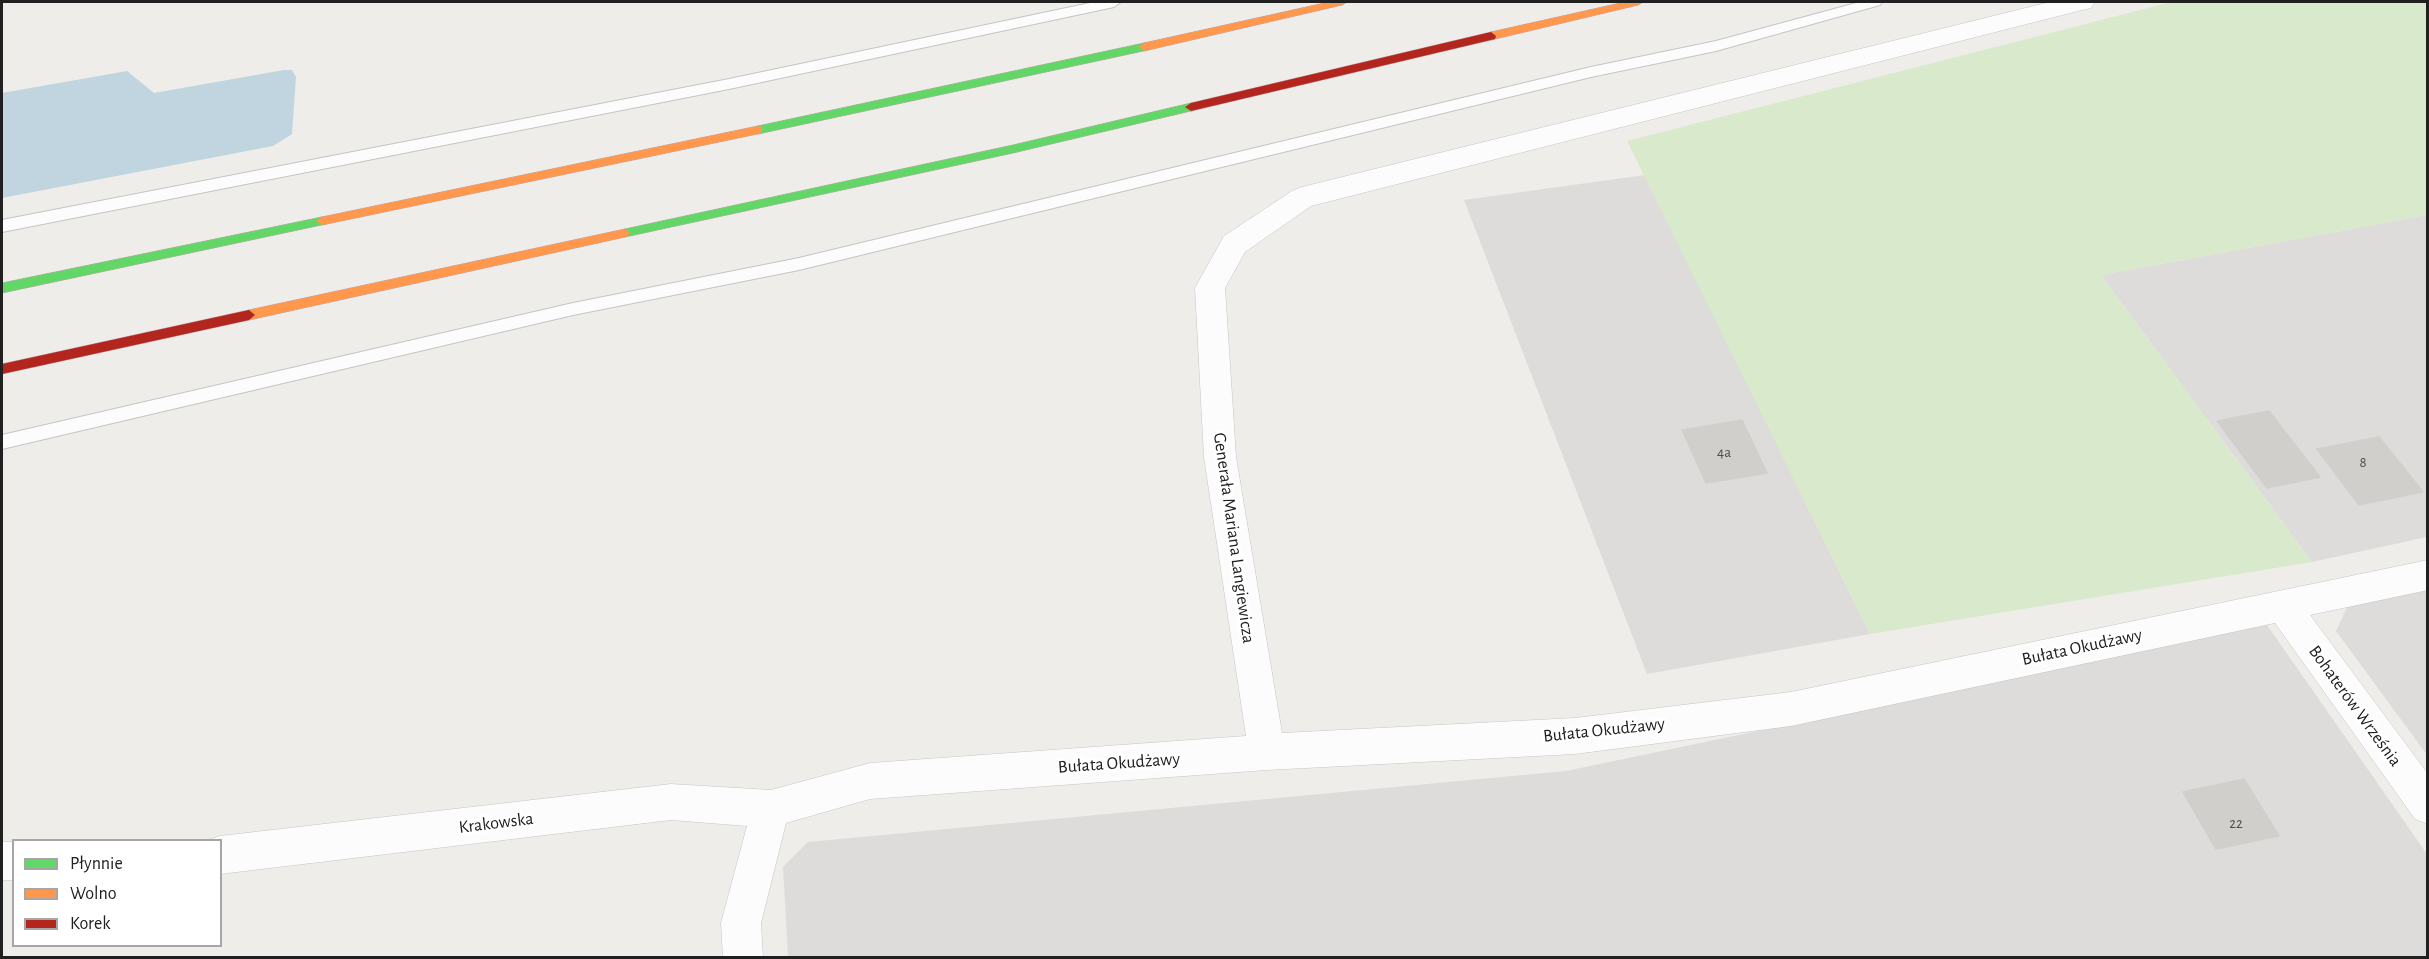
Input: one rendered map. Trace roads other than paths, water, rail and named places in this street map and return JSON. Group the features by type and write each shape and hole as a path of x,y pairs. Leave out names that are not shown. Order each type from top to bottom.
{"highway":[{"path":"2,288 990,82 1342,2"},
{"path":"2,369 1013,149 1638,2"}],"street":[{"name":"Generała Mariana Langiewicza","path":"1267,752 1220,458 1210,288 1234,244 1302,198 2082,2"},
{"name":"Bułata Okudżawy","path":"771,809 870,781 1267,752 1575,736 1791,709 2427,575"},
{"name":"Bohaterów Września","path":"2282,605 2427,806"},
{"name":"Krakowska","path":"222,855 671,802 771,809"},
{"path":"743,957 741,923 771,809"}],"lane":[{"path":"2,226 729,84 1114,2"},
{"path":"2,442 573,309 799,264 1591,72 1716,46 1875,2"}],"water":[{"path":"292,70 296,77 292,134 273,146 2,198 2,93 127,71 154,93"}]}
